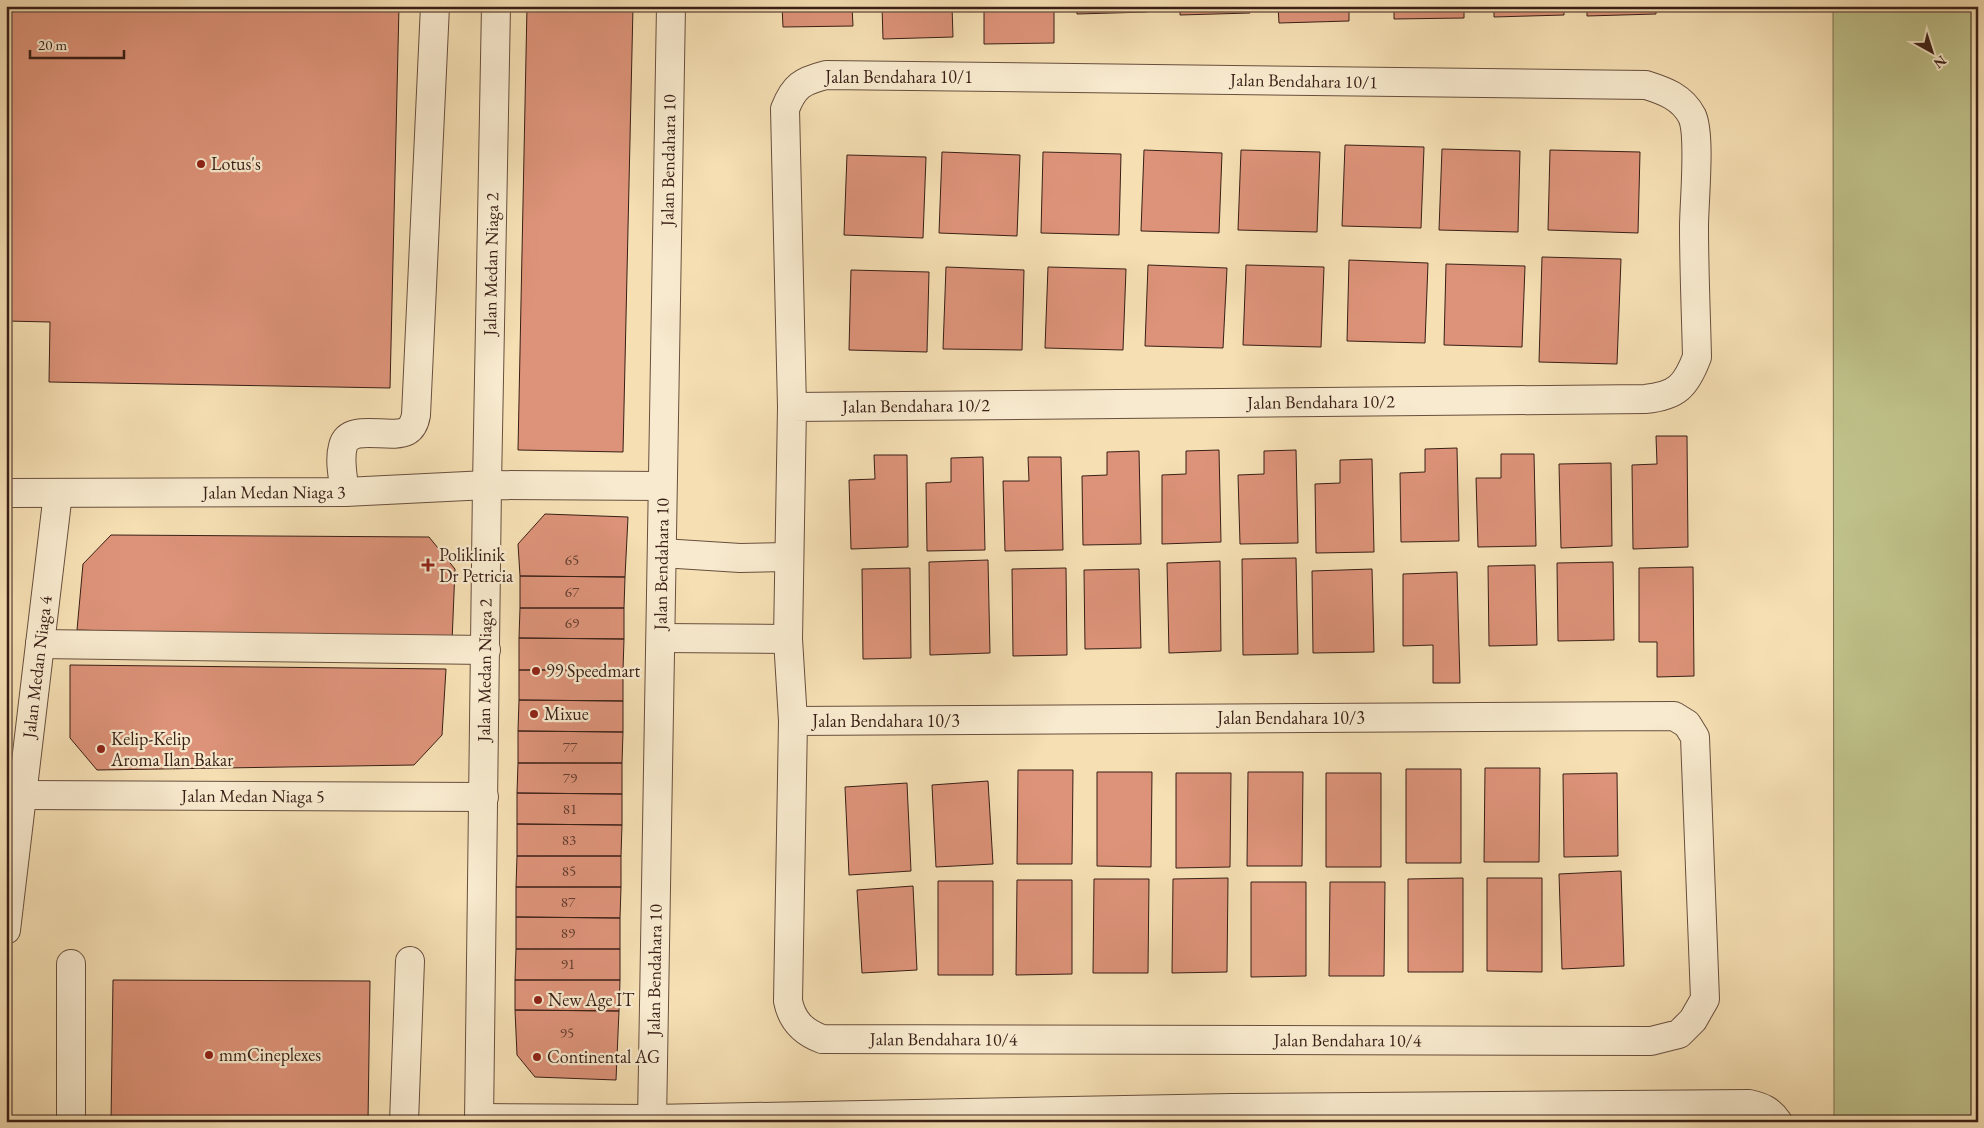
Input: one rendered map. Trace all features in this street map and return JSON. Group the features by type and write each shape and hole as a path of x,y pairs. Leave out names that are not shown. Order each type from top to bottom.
{"street":[{"path":"345,492 341,454 343,444 350,436 360,433 398,433 407,431 414,424 416,415 435,6"},
{"name":"Jalan Medan Niaga 2","path":"479,1120 487,485 496,6"},
{"name":"Jalan Bendahara 10","path":"652,1120 671,6"},
{"name":"Jalan Bendahara 10/1","path":"792,407 785,109 790,96 798,86 810,78 826,74 1646,85 1665,91 1682,102 1693,118 1696,137 1694,225"},
{"name":"Jalan Bendahara 10/2","path":"792,407 1626,399 1664,397 1680,389 1691,375 1697,357 1694,225"},
{"path":"792,407 788,639 793,721"},
{"name":"Jalan Medan Niaga 3","path":"6,493 345,492 487,485 662,486"},
{"name":"Jalan Medan Niaga 4","path":"6,930 58,493"},
{"path":"662,553 740,558 788,557"},
{"path":"661,638 788,639"},
{"path":"40,644 486,650"},
{"name":"Jalan Bendahara 10/3","path":"793,721 1674,716 1687,724 1695,737 1697,822"},
{"name":"Jalan Bendahara 10/4","path":"793,721 788,1001 791,1014 799,1025 810,1035 822,1039 1651,1041 1679,1034 1694,1020 1705,998 1697,822"},
{"name":"Jalan Medan Niaga 5","path":"22,796 484,797"},
{"path":"404,1122 410,961"},
{"path":"71,964 72,1122"},
{"path":"479,1120 1232,1115 1749,1104 1761,1106 1772,1113 1778,1122"}],"green space":[{"path":"1833,6 1978,6 1978,1122 1834,1122"}],"building":[{"name":"Lotus's","path":"6,6 399,6 390,388 49,382 50,322 6,321"},
{"path":"527,6 633,6 623,452 518,450"},
{"path":"782,6 852,6 853,26 783,27"},
{"path":"882,6 952,6 953,37 883,39"},
{"path":"984,6 1054,6 1054,43 984,44"},
{"path":"1076,6 1147,6 1147,12 1077,14"},
{"path":"1180,6 1250,6 1250,13 1180,15"},
{"path":"1278,6 1349,6 1349,21 1279,23"},
{"path":"1394,6 1464,6 1464,18 1394,19"},
{"path":"1494,6 1564,6 1564,15 1494,17"},
{"path":"1587,6 1656,6 1656,14 1587,16"},
{"path":"1345,145 1424,147 1421,228 1342,226"},
{"path":"1442,149 1520,151 1518,232 1439,230"},
{"path":"1144,150 1222,153 1219,233 1141,231"},
{"path":"1241,150 1320,152 1317,232 1238,230"},
{"path":"1550,150 1640,152 1638,233 1548,230"},
{"path":"942,152 1020,155 1017,236 939,233"},
{"path":"1043,152 1121,154 1119,235 1041,233"},
{"path":"847,155 926,157 923,238 844,235"},
{"path":"1542,257 1621,259 1617,364 1539,362"},
{"path":"1349,260 1428,263 1425,343 1347,341"},
{"path":"1446,264 1525,266 1522,347 1444,345"},
{"path":"1148,265 1227,268 1223,348 1145,346"},
{"path":"1246,265 1324,267 1321,347 1243,345"},
{"path":"946,267 1024,270 1022,350 943,349"},
{"path":"1048,267 1126,269 1123,350 1045,348"},
{"path":"851,270 929,272 927,352 849,350"},
{"path":"1656,436 1687,436 1688,547 1633,549 1632,465 1657,464"},
{"path":"1457,448 1459,541 1401,542 1400,473 1425,472 1425,449"},
{"path":"1219,450 1221,542 1162,544 1162,475 1186,474 1186,451"},
{"path":"1296,450 1298,543 1240,544 1238,475 1264,474 1264,451"},
{"path":"1139,451 1141,544 1083,545 1082,476 1107,475 1107,452"},
{"path":"1501,454 1534,454 1536,546 1478,547 1476,478 1501,478"},
{"path":"874,455 907,455 908,547 851,549 849,480 875,479"},
{"path":"983,457 985,550 927,551 926,483 951,482 951,458"},
{"path":"1028,457 1061,457 1063,550 1005,551 1003,481 1029,481"},
{"path":"1372,459 1374,552 1316,553 1315,484 1340,483 1340,460"},
{"path":"1611,463 1612,546 1561,548 1559,464"},
{"path":"545,514 628,517 625,577 520,576 518,544"},
{"path":"111,535 429,537 455,569 452,642 77,630 83,564"},
{"path":"1296,558 1298,654 1243,655 1242,559"},
{"path":"988,560 990,653 930,655 929,562"},
{"path":"1220,561 1221,651 1169,653 1167,563"},
{"path":"1613,562 1614,640 1558,641 1557,563"},
{"path":"1535,565 1537,645 1489,646 1488,566"},
{"path":"1693,567 1694,676 1657,677 1657,642 1639,642 1639,568"},
{"path":"910,568 911,658 863,659 862,569"},
{"path":"1066,568 1067,655 1013,656 1012,569"},
{"path":"1139,569 1141,648 1085,649 1084,570"},
{"path":"1372,569 1374,652 1313,653 1312,571"},
{"path":"1457,572 1460,683 1433,683 1433,645 1403,646 1403,574"},
{"path":"520,576 625,577 624,608 520,608"},
{"path":"520,608 624,608 624,639 519,638"},
{"path":"519,638 624,639 623,670 519,670"},
{"path":"70,665 446,669 442,735 414,765 97,770 70,738"},
{"path":"519,670 623,670 623,701 519,700"},
{"path":"519,700 623,701 623,732 518,731"},
{"path":"518,731 623,732 622,763 518,763"},
{"path":"518,763 622,763 622,794 517,793"},
{"path":"1485,768 1540,768 1539,862 1484,862"},
{"path":"1406,769 1461,769 1461,863 1406,863"},
{"path":"1018,770 1073,770 1072,864 1017,864"},
{"path":"1097,772 1152,772 1151,867 1097,866"},
{"path":"1248,772 1303,772 1302,866 1247,866"},
{"path":"1176,773 1231,773 1230,867 1176,868"},
{"path":"1326,773 1381,773 1381,867 1326,867"},
{"path":"1617,773 1618,856 1564,857 1563,774"},
{"path":"988,781 993,864 936,867 932,785"},
{"path":"907,783 911,871 849,875 845,787"},
{"path":"517,793 622,794 622,825 517,824"},
{"path":"517,824 622,825 621,856 517,856"},
{"path":"517,856 621,856 621,887 516,887"},
{"path":"1621,871 1624,966 1562,969 1559,874"},
{"path":"1228,878 1227,972 1172,973 1173,879"},
{"path":"1463,878 1463,972 1408,972 1408,879"},
{"path":"1487,878 1542,878 1542,972 1487,971"},
{"path":"1094,879 1149,879 1148,973 1093,973"},
{"path":"1017,880 1072,880 1072,974 1016,975"},
{"path":"938,881 993,881 993,975 938,975"},
{"path":"1251,882 1306,882 1306,976 1251,977"},
{"path":"1330,882 1385,882 1384,976 1329,976"},
{"path":"913,886 917,970 862,973 857,890"},
{"path":"516,887 621,887 620,918 516,917"},
{"path":"516,917 620,918 620,949 516,949"},
{"path":"516,949 620,949 620,980 515,980"},
{"path":"113,980 370,981 368,1122 111,1122"},
{"path":"515,980 620,980 619,1011 515,1010"},
{"path":"515,1010 619,1011 616,1080 535,1077 517,1055"}],"place":[{"name":"Lotus's","path":"201,164"},
{"name":"Poliklinik Dr Petricia","path":"428,565"},
{"name":"99 Speedmart","path":"536,671"},
{"name":"Mixue","path":"534,714"},
{"name":"Kelip-Kelip Aroma Ilan Bakar","path":"101,749"},
{"name":"New Age IT","path":"538,1000"},
{"name":"mmCineplexes","path":"209,1055"},
{"name":"Continental AG","path":"537,1057"}]}
